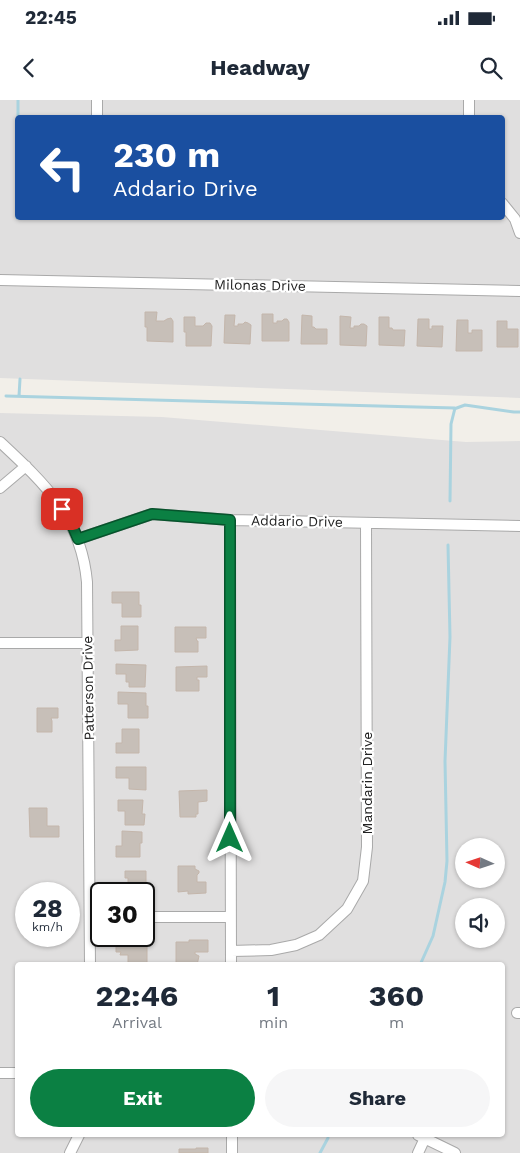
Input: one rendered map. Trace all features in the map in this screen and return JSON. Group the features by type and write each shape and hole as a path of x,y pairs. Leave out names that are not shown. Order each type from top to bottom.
{"street":[{"path":"97,100 97,115"},
{"path":"469,100 469,115"},
{"path":"505,207 515,219 520,232"},
{"name":"Milonas Drive","path":"0,280 520,291"},
{"name":"Patterson Drive","path":"0,442 26,466 56,499 69,518 78,539 86,569 90,917"},
{"path":"0,488 26,466"},
{"name":"Addario Drive","path":"78,539 152,514 230,520 520,526"},
{"path":"230,520 231,962"},
{"name":"Mandarin Drive","path":"230,951 271,950 296,945 319,934 347,909 363,881 367,847 366,522"},
{"path":"0,643 87,643"},
{"path":"155,917 230,917"},
{"name":"Patterson Drive","path":"90,947 90,962"},
{"path":"0,1073 15,1073"},
{"path":"70,1153 78,1137"},
{"path":"232,1137 232,1153"},
{"path":"418,1153 422,1137 455,1153"}],"shaded area":[{"path":"0,100 520,100 520,398 0,378"},
{"path":"0,413 162,417 466,442 520,441 520,1153 0,1153"}],"building":[{"path":"145,312 157,312 156,321 164,321 171,318 173,321 173,342 147,341"},
{"path":"262,314 273,314 273,323 287,319 289,322 289,341 262,341"},
{"path":"225,315 235,315 234,326 245,322 251,325 250,344 224,343"},
{"path":"302,315 312,316 312,327 327,329 327,344 301,344"},
{"path":"340,316 351,317 350,328 361,324 367,326 366,346 340,345"},
{"path":"184,317 195,317 195,326 203,326 206,323 210,323 212,326 211,346 186,346"},
{"path":"379,317 389,317 389,328 393,330 405,330 404,346 379,345"},
{"path":"418,319 429,319 429,329 432,329 432,326 443,326 442,347 417,346"},
{"path":"457,320 468,320 468,333 472,333 472,330 482,330 482,351 456,351"},
{"path":"497,321 507,321 507,329 518,329 518,347 497,347"},
{"path":"112,592 139,592 141,617 122,617 122,603 112,603"},
{"path":"121,626 138,626 138,650 115,651 115,640 121,640"},
{"path":"175,627 206,627 206,638 196,638 198,641 198,652 175,652"},
{"path":"116,664 146,665 145,687 129,687 129,682 126,682 126,674 116,674"},
{"path":"207,666 207,677 197,677 197,680 199,680 199,691 176,691 176,667"},
{"path":"118,692 146,693 148,718 128,718 128,704 118,704"},
{"path":"37,708 58,708 58,718 51,718 52,732 37,732"},
{"path":"122,729 139,729 139,753 116,753 116,743 122,743"},
{"path":"116,767 146,767 146,790 129,789 129,778 116,778"},
{"path":"207,790 207,801 198,802 198,814 196,814 196,817 180,817 179,791"},
{"path":"118,800 143,800 142,814 145,814 144,825 125,825 125,811 118,811"},
{"path":"29,808 47,808 47,826 59,826 59,837 30,837"},
{"path":"122,831 142,832 140,857 116,857 116,846 122,846"},
{"path":"178,866 195,866 195,869 199,871 197,882 206,882 206,893 188,894 188,891 178,892"},
{"path":"125,871 146,871 146,882 128,882 128,878 125,878"},
{"path":"189,940 208,940 208,952 195,952 199,956 198,962 176,962 176,942 189,942"},
{"path":"116,947 147,947 147,962 128,962 128,955 120,955 121,952 116,952"},
{"path":"208,1148 208,1153 179,1153 179,1149"}],"waterway":[{"path":"18,100 18,115"},
{"path":"19,396 20,379"},
{"path":"6,396 455,408 451,424"},
{"path":"454,409 465,405 520,412"},
{"path":"450,501 451,424"},
{"path":"421,962 433,936 445,882 447,861 445,761 450,637 448,545"},
{"path":"320,1153 328,1138"}],"route":[{"path":"62,509 69,518 78,539 152,514 230,520 230,838"}]}
